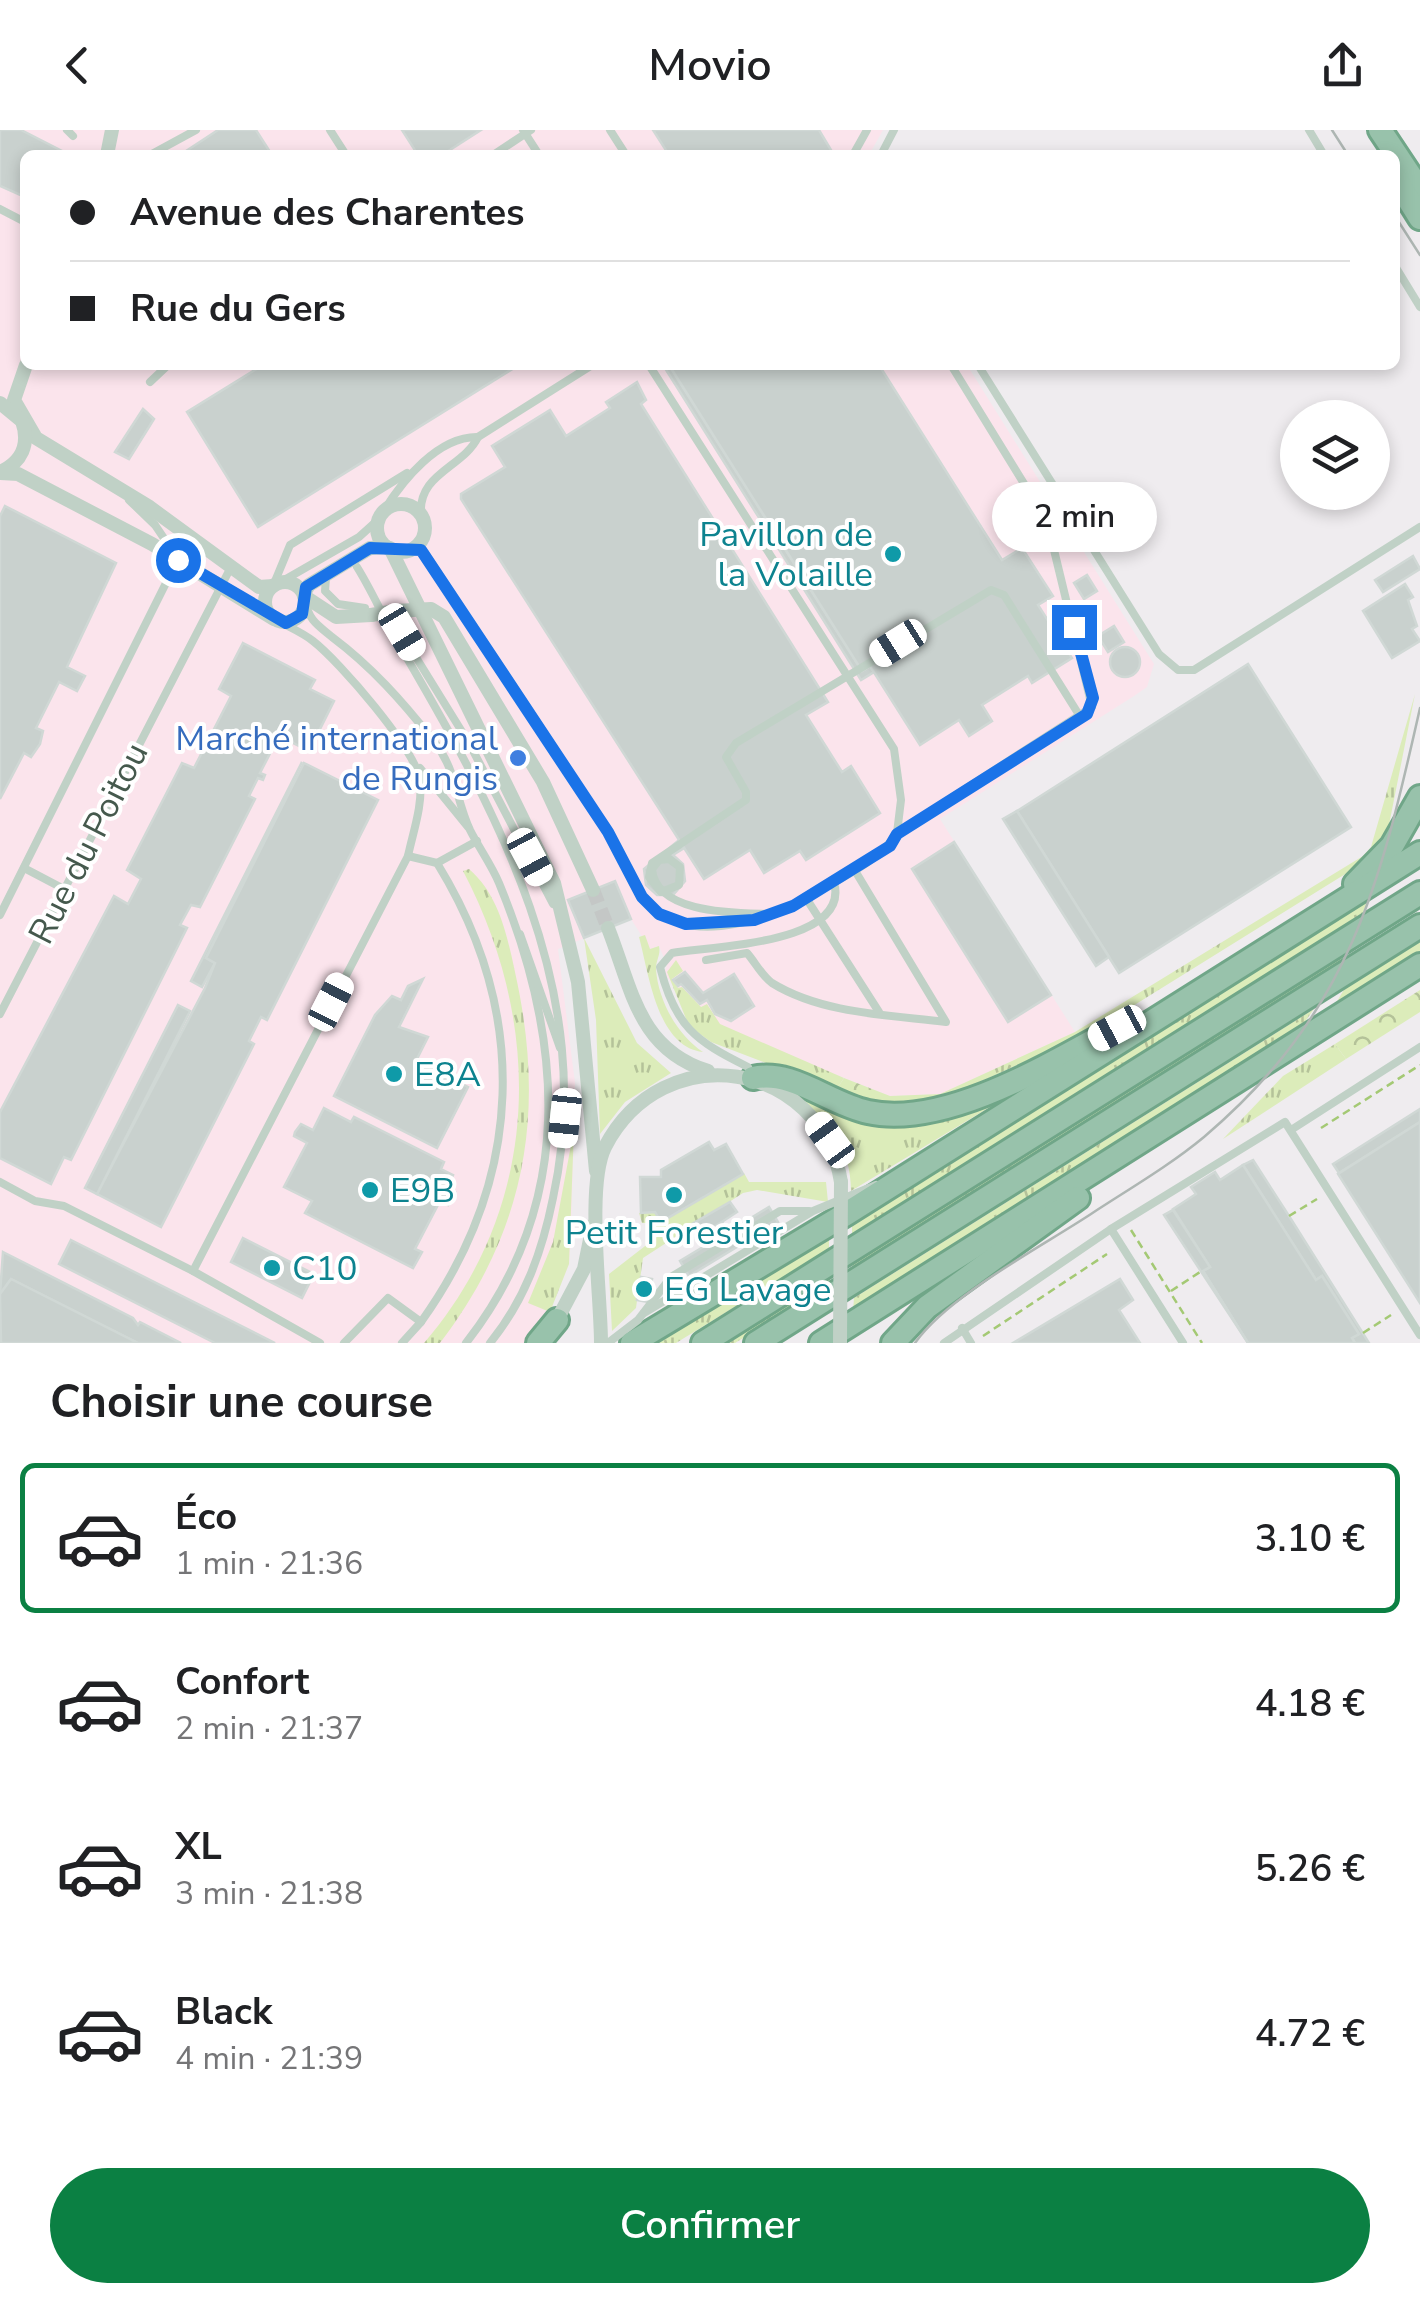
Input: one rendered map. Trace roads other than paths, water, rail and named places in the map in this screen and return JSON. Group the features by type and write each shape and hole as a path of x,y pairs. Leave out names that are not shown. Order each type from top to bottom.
{"highway":[{"path":"1400,160 1420,190"},
{"path":"1400,186 1420,218"},
{"path":"1341,902 1392,846 1420,797"},
{"path":"632,1343 1420,853"},
{"path":"703,1343 1420,892"},
{"path":"756,1343 1420,926"},
{"path":"828,1342 1420,965"},
{"path":"1361,1002 1374,1006 1420,980"},
{"path":"752,1078 781,1078 870,1113 913,1114 954,1105 1059,1058 1161,1001 1183,1003"},
{"path":"892,1343 927,1307 961,1281 1159,1144 1168,1124"},
{"path":"538,1343 556,1320"}],"street":[{"path":"0,472 23,452 22,421 14,400 24,370"},
{"path":"19,380 0,400 36,438 148,506 260,587 290,582 304,597 336,617 431,608 444,618 543,782 593,890"},
{"path":"0,472 18,474 178,560 276,621 298,619 304,597 330,572 370,548 388,547 411,549 422,537 422,516 404,504 381,515 377,532 388,547 404,609 540,848 568,934 586,1043 605,1343"},
{"path":"276,584 264,602 276,621"},
{"path":"608,928 648,1032 674,1057 716,1073 752,1078 817,1123 830,1140 841,1182 828,1342"},
{"path":"596,1171 606,1146 640,1103 681,1079 716,1073"},
{"path":"556,1320 584,1269 597,1205"}],"lane":[{"path":"159,150 196,130"},
{"path":"500,150 527,131"},
{"path":"1400,274 1420,307"},
{"path":"150,382 163,370"},
{"path":"422,516 420,505 430,484 470,450 478,437 584,370"},
{"path":"411,549 425,553 608,832 642,897 659,914 686,924 754,920 806,898 890,846 897,834 901,800 894,748 651,370"},
{"path":"897,834 1081,718 1092,707 1047,521 955,370"},
{"path":"981,370 1159,654 1178,670 1194,670 1420,527"},
{"path":"276,584 290,545 466,437 478,437"},
{"path":"276,584 359,537 381,515 415,468"},
{"path":"119,491 154,525 178,560"},
{"name":"Rue du Poitou","path":"0,915 178,560"},
{"name":"Rue du Poitou","path":"0,1014 231,567"},
{"path":"358,567 476,776 522,878 557,998 564,1072 560,1159 543,1242 516,1307 490,1343"},
{"path":"330,572 324,581 328,596 368,612"},
{"path":"370,588 402,632 469,742 568,934"},
{"path":"772,914 723,912 676,898 663,890 653,878 652,868 659,860 669,859 680,867 679,885 670,889 661,892 649,877 652,863 742,806 746,792 726,757 736,743 991,590 1004,595 1081,718"},
{"path":"304,597 312,621 372,668 437,744 458,781 469,828"},
{"path":"276,621 314,641 339,664 469,828 548,1005 564,1072"},
{"path":"193,1271 408,856 420,797 420,778 411,756"},
{"path":"408,856 437,863 477,841"},
{"path":"402,1343 440,1296 464,1255 492,1180 501,1143 504,1082 496,1008 478,940 437,863"},
{"path":"24,868 64,888"},
{"path":"706,960 747,952 768,981 840,1008 946,1022 854,869"},
{"path":"752,1078 748,1067 688,1033 675,1013 660,967 672,953 786,936 821,922 838,895 834,882"},
{"path":"806,898 880,1013"},
{"path":"466,1343 514,1264 537,1199 548,1147 551,1090 546,1040 510,914"},
{"path":"1291,1130 1420,1047"},
{"path":"944,1343 1111,1229 1285,1122 1420,1336"},
{"path":"0,1182 35,1201 64,1206 193,1271 320,1343"},
{"path":"605,1343 644,1313 813,1211 862,1188 895,1182"},
{"path":"644,1313 670,1277 725,1243 780,1211 813,1211"},
{"path":"1111,1229 1183,1343"},
{"path":"344,1343 388,1298 421,1322"},
{"path":"962,1328 972,1343"}],"tunnel":[{"path":"593,890 608,928"}],"tram line":[{"path":"1332,130 1345,150"},
{"path":"1400,224 1420,255"},
{"path":"915,1343 972,1290 1191,1148 1254,1090 1294,1043 1326,994 1373,889 1420,708"}],"place":[{"name":"Pavillon de la Volaille","path":"893,554"},
{"name":"Marché international de Rungis","path":"518,758"},
{"name":"E8A","path":"394,1074"},
{"name":"E9B","path":"370,1190"},
{"name":"Petit Forestier","path":"674,1195"},
{"name":"C10","path":"272,1268"},
{"name":"EG Lavage","path":"644,1289"}]}
